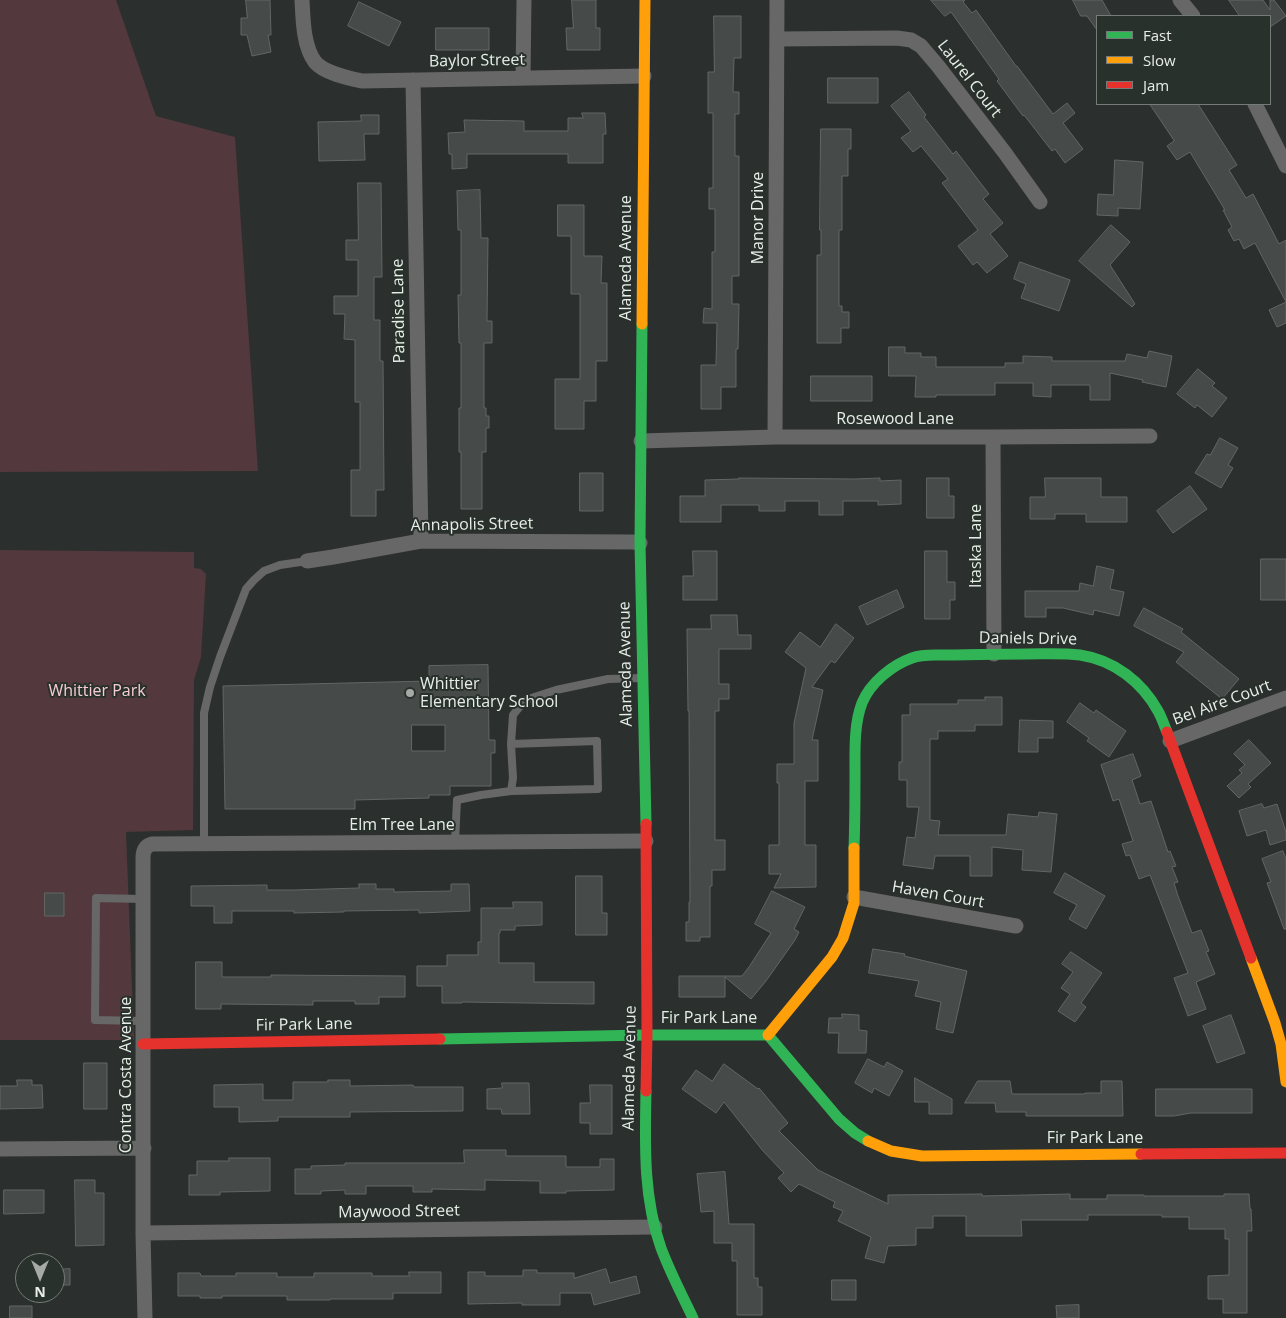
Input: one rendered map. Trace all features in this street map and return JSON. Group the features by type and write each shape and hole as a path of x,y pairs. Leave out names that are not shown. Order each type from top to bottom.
{"street":[{"name":"Baylor Street","path":"302,0 304,29 309,50 315,62 325,70 362,81 644,76"},
{"path":"524,0 524,78"},
{"name":"Alameda Avenue","path":"645,0 640,440 640,543 646,842 647,1034 645,1148 647,1186 655,1227 664,1254 693,1318"},
{"name":"Manor Drive","path":"775,436 777,0"},
{"path":"1180,0 1191,15"},
{"name":"Laurel Court","path":"777,39 897,38 911,40 921,46 1005,153 1040,202"},
{"name":"Paradise Lane","path":"413,80 421,541"},
{"path":"1256,105 1286,166"},
{"name":"Rosewood Lane","path":"640,440 775,436 1150,436"},
{"name":"Itaska Lane","path":"993,437 994,654"},
{"name":"Annapolis Street","path":"306,561 333,558 421,541 640,543"},
{"name":"Daniels Drive","path":"768,1035 832,956 843,938 854,903 855,745 859,709 870,688 893,668 917,656 1074,654 1108,663 1124,672 1138,683 1159,712 1275,1023 1281,1044 1286,1082"},
{"name":"Bel Aire Court","path":"1170,741 1286,698"},
{"name":"Elm Tree Lane","path":"159,844 646,842"},
{"name":"Contra Costa Avenue","path":"145,1318 143,858 144,850 148,845 159,844"},
{"name":"Haven Court","path":"854,897 1016,926"},
{"name":"Fir Park Lane","path":"144,1044 647,1034 768,1035 839,1119 866,1140 892,1151 922,1156 1286,1153"},
{"path":"0,1149 144,1148"},
{"name":"Maywood Street","path":"144,1233 655,1227"}],"lane":[{"path":"204,844 204,713 220,657 246,589 254,580 264,571 280,565 306,561"},
{"path":"511,791 513,778 511,744 513,715 525,700 556,690 608,680 643,678"},
{"path":"455,842 457,800 511,791 598,789 597,742 511,744"},
{"path":"143,899 96,898 95,1020 143,1021"}],"green space":[{"path":"0,0 116,0 156,116 235,137 258,471 0,472"},
{"name":"Whittier Park","path":"0,550 194,552 194,568 201,569 206,574 201,657 194,680 193,830 126,832 134,1040 0,1040"}],"building":[{"path":"246,0 270,0 271,35 268,35 271,52 252,56 247,35 241,35 241,18 247,18"},
{"path":"572,0 596,0 596,28 600,28 600,50 567,50 566,28 573,28"},
{"path":"931,0 965,0 963,2 972,13 976,10 1053,114 1067,103 1075,113 1063,123 1083,149 1065,163 1055,149 1052,151 997,81 999,79 951,12 945,16"},
{"path":"1073,0 1102,0 1110,15 1096,15 1096,29 1087,16 1081,16"},
{"path":"1229,0 1263,0 1270,10 1270,0 1274,0 1286,16 1271,26 1271,15 1239,15"},
{"path":"359,2 401,22 389,46 348,26"},
{"path":"714,16 741,16 741,58 734,58 733,92 739,92 739,114 735,114 735,156 739,156 739,276 732,276 732,304 739,304 738,349 736,349 736,387 721,387 721,409 701,409 701,365 716,365 717,323 703,323 704,308 712,309 712,252 715,252 715,209 709,209 709,188 713,188 713,113 708,113 708,72 714,72"},
{"path":"436,28 489,28 489,50 436,50"},
{"path":"828,78 878,78 878,103 828,103"},
{"path":"909,92 926,115 924,117 953,154 956,151 989,194 983,199 1003,223 990,234 1008,256 987,273 977,262 973,265 958,246 978,230 942,183 948,179 921,146 913,152 901,138 911,131 891,106"},
{"path":"1151,105 1199,105 1237,165 1229,170 1246,198 1253,194 1279,244 1286,240 1286,302 1255,243 1244,249 1239,239 1234,241 1228,230 1232,227 1223,210 1225,210 1190,152 1177,160 1167,146 1174,141"},
{"path":"582,113 605,113 606,134 603,134 603,163 568,163 568,154 467,154 467,168 452,169 452,154 449,154 448,133 465,132 464,120 524,121 524,131 568,131 568,118 583,118"},
{"path":"361,115 379,115 379,134 364,134 365,160 319,161 318,122 361,121"},
{"path":"821,129 851,129 851,149 848,149 848,176 842,176 842,230 839,230 839,306 842,306 842,312 849,312 849,328 841,328 841,343 817,343 817,255 821,255"},
{"path":"1115,160 1143,162 1140,209 1118,208 1118,216 1097,215 1098,194 1113,195"},
{"path":"358,183 381,183 382,277 374,277 374,320 380,320 380,361 383,361 384,490 376,490 376,516 351,516 351,470 360,470 360,402 355,402 355,340 344,339 345,314 334,314 334,296 358,296 358,260 346,260 346,240 358,240"},
{"path":"480,190 481,238 488,238 487,321 492,321 492,343 484,343 484,408 486,408 486,416 489,416 489,428 486,428 486,452 482,452 482,509 461,509 459,408 461,408 461,343 459,343 458,295 461,295 461,230 458,230 457,191"},
{"path":"558,205 584,205 584,256 602,256 601,283 607,283 607,361 596,361 596,401 584,401 584,429 555,429 555,379 580,379 580,294 571,294 571,236 558,236"},
{"path":"1111,225 1130,242 1110,265 1135,304 1132,307 1079,261"},
{"path":"1020,262 1070,280 1059,311 1021,298 1026,284 1014,279"},
{"path":"1286,302 1286,323 1277,327 1269,310"},
{"path":"889,347 905,347 905,353 921,353 921,357 936,357 936,367 1005,367 1005,363 1023,363 1023,356 1052,357 1052,361 1125,361 1127,354 1147,358 1149,351 1172,356 1166,387 1110,373 1110,400 1090,400 1090,385 1051,385 1051,397 1033,396 1033,383 995,383 995,395 915,397 916,376 889,376"},
{"path":"1198,369 1215,383 1212,386 1227,398 1212,417 1197,405 1195,408 1177,394"},
{"path":"811,376 872,376 872,401 811,401"},
{"path":"1220,438 1238,448 1228,465 1233,468 1221,488 1195,473 1207,454 1210,455"},
{"path":"580,473 603,473 603,511 580,511"},
{"path":"739,478 880,478 880,481 901,480 901,504 878,505 878,501 843,501 843,515 819,515 819,501 785,501 785,511 759,511 759,505 721,505 721,522 680,522 680,496 705,496 705,480"},
{"path":"927,478 949,478 949,496 954,496 954,518 927,518"},
{"path":"1045,478 1101,478 1101,497 1127,497 1127,522 1086,522 1086,514 1055,514 1055,519 1030,519 1030,497 1045,497"},
{"path":"1190,486 1207,509 1173,533 1157,511"},
{"path":"693,551 717,551 717,600 683,600 683,576 693,576"},
{"path":"925,551 947,551 947,582 955,582 955,600 950,600 950,619 925,619"},
{"path":"1261,559 1286,559 1286,600 1261,600"},
{"path":"1097,566 1114,570 1110,589 1124,592 1119,616 1094,610 1093,615 1063,608 1046,608 1046,617 1025,617 1025,591 1079,591 1080,583 1093,586"},
{"path":"897,590 904,607 867,625 859,607"},
{"path":"1144,608 1183,629 1181,632 1239,679 1222,699 1176,662 1184,652 1134,626"},
{"path":"711,615 737,615 738,635 751,635 751,649 719,649 719,684 729,684 729,699 719,699 719,711 715,711 715,840 725,840 725,870 712,870 712,886 710,886 710,937 700,937 700,941 686,941 686,922 689,922 690,902 687,629 711,629"},
{"path":"836,624 854,638 835,663 831,661 812,687 823,690 812,740 818,740 818,781 805,781 805,845 816,845 816,887 774,888 781,874 769,874 769,845 779,845 779,783 777,783 777,764 794,764 794,723 806,668 785,652 800,632 820,647"},
{"path":"488,665 489,740 495,740 495,753 491,753 491,786 450,786 450,795 429,795 429,798 355,800 355,809 225,809 223,686 429,681 429,666","holes":["412,725 445,725 445,751 412,751"]},
{"path":"985,697 1002,697 1002,725 975,725 975,731 938,731 938,739 930,739 930,820 940,821 938,835 1006,835 1008,814 1038,817 1039,812 1057,814 1051,872 1022,870 1023,850 992,847 992,876 970,876 970,856 935,856 933,869 903,865 907,837 915,838 919,807 907,807 907,780 899,780 899,762 902,762 902,715 910,715 910,704 958,704 958,700 985,700"},
{"path":"1080,703 1094,713 1096,710 1126,731 1109,757 1087,741 1089,738 1067,722"},
{"path":"1020,720 1053,721 1053,738 1038,738 1038,752 1019,752"},
{"path":"1249,740 1271,763 1248,784 1251,787 1239,798 1227,786 1242,773 1239,770 1245,765 1234,754"},
{"path":"1133,754 1141,776 1132,780 1140,804 1151,801 1168,852 1170,851 1176,866 1172,867 1178,882 1174,883 1178,896 1192,933 1201,930 1209,951 1206,952 1215,974 1196,982 1206,1009 1188,1016 1174,978 1188,973 1150,875 1139,879 1130,855 1126,856 1122,844 1133,841 1119,799 1113,801 1101,765"},
{"path":"1262,804 1264,808 1277,804 1286,832 1286,840 1270,845 1266,830 1247,836 1239,811"},
{"path":"1283,851 1286,859 1286,929 1284,929 1267,883 1271,882 1262,859"},
{"path":"1065,873 1105,896 1086,929 1069,919 1077,905 1054,893"},
{"path":"576,876 602,876 602,913 607,913 607,935 576,935"},
{"path":"359,884 376,884 376,889 394,889 394,892 451,891 451,884 469,884 470,911 419,913 419,910 294,913 294,911 232,911 232,923 214,923 214,906 191,906 191,886 267,885 267,890 294,890 359,888"},
{"path":"772,891 805,907 794,929 799,932 795,940 751,999 725,977 725,997 679,997 679,976 742,976 771,933 755,924"},
{"path":"45,893 64,893 64,916 45,916"},
{"path":"513,902 542,902 542,925 515,926 515,930 500,930 499,963 534,963 534,982 594,982 594,1004 442,1003 442,986 417,986 417,966 447,966 447,955 478,955 478,942 481,942 481,908 513,908"},
{"path":"873,949 905,954 904,956 967,971 953,1033 936,1029 941,1002 915,996 919,981 869,973"},
{"path":"1071,952 1102,973 1081,1003 1086,1007 1075,1022 1058,1011 1070,994 1061,988 1073,972 1062,964"},
{"path":"196,962 222,962 222,977 271,977 271,975 405,976 405,997 379,997 379,1004 355,1004 355,1001 313,1001 313,1005 221,1004 221,1009 196,1009"},
{"path":"842,1014 859,1015 859,1030 867,1031 866,1053 838,1053 839,1033 828,1033 829,1018 842,1018"},
{"path":"1231,1015 1245,1053 1217,1063 1203,1026"},
{"path":"868,1059 884,1067 887,1062 903,1071 889,1096 874,1088 872,1093 855,1083"},
{"path":"84,1063 107,1063 107,1109 84,1109"},
{"path":"724,1064 759,1088 788,1123 779,1131 818,1170 888,1204 888,1195 982,1194 982,1196 1070,1194 1070,1199 1107,1199 1107,1195 1224,1196 1224,1194 1249,1194 1252,1231 1247,1231 1247,1313 1223,1313 1223,1299 1208,1299 1208,1276 1229,1275 1229,1239 1225,1239 1225,1229 1189,1229 1189,1217 1088,1215 1088,1220 1021,1220 1022,1236 966,1236 966,1216 933,1216 933,1228 916,1228 916,1245 888,1246 884,1263 865,1258 871,1237 838,1221 843,1211 833,1207 835,1202 799,1184 791,1192 778,1178 784,1173 763,1151 724,1102 716,1113 682,1089 696,1070 712,1081"},
{"path":"915,1078 952,1099 952,1114 929,1114 929,1102 915,1102"},
{"path":"17,1080 32,1080 32,1085 42,1085 43,1108 0,1109 0,1086 17,1086"},
{"path":"328,1080 350,1080 350,1086 413,1085 414,1087 463,1087 463,1111 350,1112 350,1117 278,1117 278,1121 239,1122 239,1107 214,1107 214,1085 263,1084 263,1100 293,1100 293,1082 328,1082"},
{"path":"978,1081 1010,1081 1012,1094 1085,1094 1101,1093 1101,1081 1122,1081 1123,1116 1026,1116 1026,1112 996,1112 995,1103 965,1103"},
{"path":"502,1083 529,1083 530,1114 502,1114 501,1109 487,1109 487,1089 502,1088"},
{"path":"590,1085 612,1085 612,1134 590,1134 590,1123 580,1123 580,1103 590,1103"},
{"path":"1156,1089 1252,1089 1252,1113 1191,1113 1174,1116 1156,1116"},
{"path":"464,1150 506,1150 506,1156 566,1156 566,1167 600,1167 600,1159 614,1159 614,1190 540,1193 540,1181 485,1180 485,1190 432,1189 432,1192 413,1192 413,1186 366,1186 366,1194 345,1194 345,1190 321,1191 321,1194 295,1194 295,1169 311,1169 311,1166 345,1165 345,1163 464,1163"},
{"path":"229,1158 270,1158 270,1191 220,1192 220,1195 189,1195 189,1175 197,1175 197,1161 229,1161"},
{"path":"725,1172 729,1224 754,1224 754,1278 758,1278 758,1287 762,1287 762,1315 737,1315 737,1261 732,1261 732,1243 714,1243 714,1211 701,1212 697,1174"},
{"path":"75,1180 95,1180 95,1193 104,1193 104,1245 76,1246"},
{"path":"4,1190 44,1190 44,1213 4,1214"},
{"path":"65,1269 70,1269 70,1285 65,1285"},
{"path":"606,1269 610,1283 636,1276 640,1293 594,1305 591,1293 560,1293 560,1305 522,1305 522,1303 468,1304 468,1272 485,1272 485,1276 523,1276 523,1270 537,1270 537,1273 574,1273 574,1278"},
{"path":"409,1272 441,1272 441,1293 393,1293 393,1299 330,1300 287,1300 287,1296 200,1298 200,1296 178,1296 178,1273 200,1273 201,1276 236,1276 236,1273 277,1273 277,1277 314,1277 314,1273 372,1273 372,1276 409,1276"},
{"path":"832,1280 856,1280 856,1300 832,1300"},
{"path":"1079,1305 1079,1318 1057,1318 1056,1306"},
{"path":"10,1306 32,1306 32,1318 10,1318"}],"traffic: fast":[{"path":"642,324 640,543 646,824"},
{"path":"854,848 855,745 859,711 870,689 876,682 897,665 912,658 930,655 1054,654 1080,655 1092,658 1115,667 1135,682 1151,700 1167,732"},
{"path":"440,1039 768,1035 839,1119 868,1141"},
{"path":"646,1091 646,1170 655,1229 672,1275 693,1318"}],"traffic: slow":[{"path":"642,324 645,0"},
{"path":"768,1035 832,957 843,938 854,903 854,848"},
{"path":"1251,958 1281,1044 1286,1082"},
{"path":"868,1141 891,1151 922,1156 1141,1154"}],"traffic: jam":[{"path":"1167,732 1251,958"},
{"path":"646,824 646,1091"},
{"path":"143,1044 440,1039"},
{"path":"1141,1154 1286,1153"}],"place":[{"name":"Whittier Elementary School","path":"410,693"}]}
